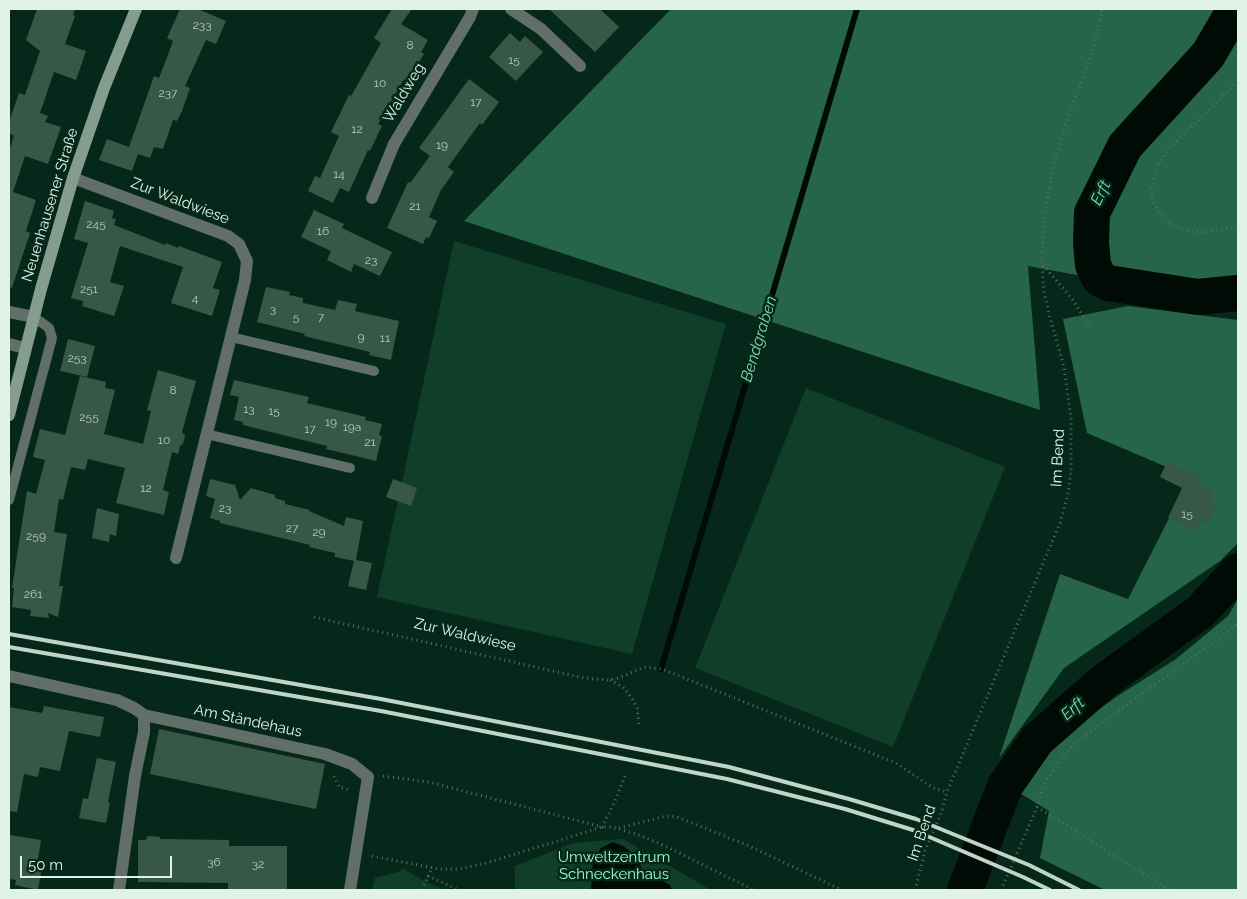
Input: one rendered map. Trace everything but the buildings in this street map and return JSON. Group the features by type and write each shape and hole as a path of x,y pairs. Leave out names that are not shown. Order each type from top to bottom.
{"main road":[{"name":"Neuenhausener Straße","path":"9,415 25,348 73,178 101,96 136,9"}],"street":[{"name":"Waldweg","path":"372,198 394,144 473,9"},
{"path":"512,9 541,29 580,66"},
{"name":"Zur Waldwiese","path":"73,178 228,236 239,244 247,261 231,337 176,558"},
{"path":"9,312 34,317"},
{"path":"9,344 25,348"},
{"name":"Am Ständehaus","path":"9,676 118,700 144,715 325,754 352,764 368,777"},
{"path":"118,890 135,776 144,732 144,715"},
{"path":"350,890 368,777"}],"lane":[{"path":"9,500 52,338 49,328 34,317"},
{"path":"231,337 374,371"},
{"path":"206,434 350,468"}],"path":[{"name":"Im Bend","path":"915,890 925,851 942,811 946,792 1060,523 1068,494 1071,472 1071,419 1064,367 1047,307 1042,265 1046,205 1053,167 1067,120 1094,47 1102,9"},
{"path":"1238,81 1163,157 1154,175 1151,190 1154,203 1160,213 1173,225 1184,230 1200,233 1238,227"},
{"path":"1042,265 1073,300 1090,327"},
{"name":"Zur Waldwiese","path":"314,617 566,675 609,680"},
{"path":"1001,890 1048,777 1074,744 1238,624"},
{"path":"609,680 619,678 638,669 656,667 896,762 933,788 946,792"},
{"path":"609,680 623,687 632,698 638,711 638,725"},
{"path":"356,853 432,868 452,870 471,867 602,827 626,773"},
{"path":"368,777 390,776 429,782 602,827 618,828 663,845 754,890"},
{"path":"1037,807 1169,890"},
{"path":"618,828 666,816 677,817 747,845 842,890"},
{"path":"422,890 432,868"},
{"path":"428,876 459,890"}],"green space":[{"path":"671,9 1238,9 1238,291 1198,294 1109,281 1028,266 1040,410 464,221"},
{"path":"454,241 726,324 632,654 377,597"},
{"path":"1128,306 1238,320 1238,543 1220,561 1064,668 999,758 1060,574 1128,599 1190,477 1087,433 1063,319"},
{"path":"806,388 1005,467 893,747 695,668"},
{"path":"1238,599 1238,890 1105,890 1040,858 1049,811 1018,792 1052,743 1119,695 1176,659 1228,616"},
{"name":"Umweltzentrum Schneckenhaus","path":"623,839 711,890 515,890 515,866 573,843"},
{"path":"402,868 428,883 445,890 372,890 375,878 401,871"}],"shaded area":[{"path":"613,842 634,854 643,871 670,885 672,890 591,890 593,859 601,848"}],"waterway":[{"name":"Bendgraben","path":"661,669 857,9"},
{"name":"Erft","path":"1235,9 1208,55 1125,146 1092,213 1091,243 1093,265 1099,278 1108,283 1198,297 1238,293"},
{"name":"Erft","path":"965,890 1005,786 1037,740 1103,682 1201,611 1238,571"}],"railway":[{"path":"9,634 381,699 729,767 916,819 1029,865 1079,890"},
{"path":"9,647 381,711 727,779 845,809 913,830 1050,890"}]}
